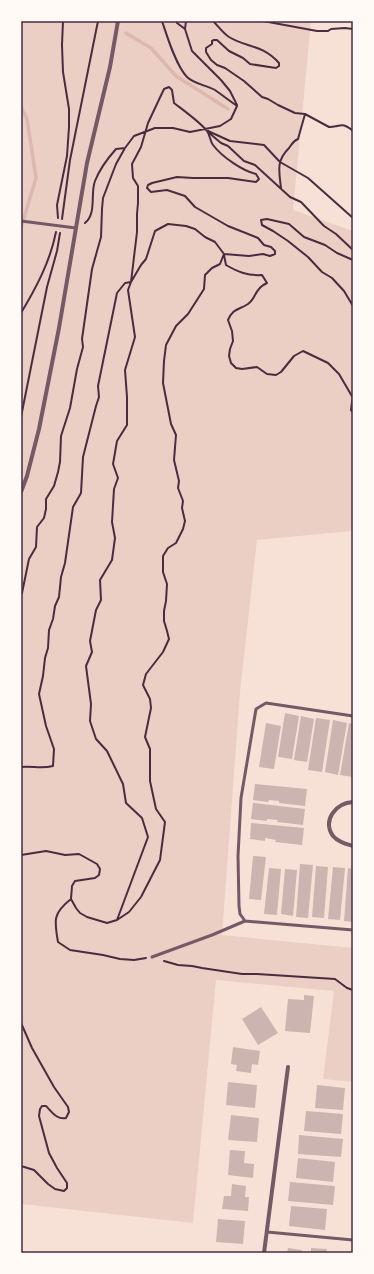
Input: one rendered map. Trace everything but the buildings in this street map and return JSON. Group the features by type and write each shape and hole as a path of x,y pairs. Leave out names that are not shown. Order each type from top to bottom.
{"street":[{"path":"21,492 27,476 39,429 59,328 88,163 110,67 118,21"},
{"path":"353,802 346,802 336,808 329,822 330,829 334,837 342,843 353,846"},
{"path":"264,1253 288,1067"}],"lane":[{"path":"21,221 76,228"},
{"path":"245,921 240,914 239,906 238,856 240,813 241,798 256,709 266,703 353,716"},
{"path":"152,957 245,921 353,930"},
{"path":"266,1232 353,1240"}],"path":[{"path":"21,313 44,272 53,248 57,226 57,205 67,156 70,127 69,109 63,72 63,21"},
{"path":"162,21 181,69 188,78 214,90 237,106"},
{"path":"21,595 29,559 36,547 37,527 44,518 46,499 54,486 60,462 61,436 70,408 77,369 83,347 82,340 92,269 101,237 103,198 116,164 134,136 155,128 173,128 190,132 220,126 231,119 237,106 230,91 222,80 192,51 184,29 177,23 177,21"},
{"path":"184,29 186,21"},
{"path":"213,21 229,37 262,49 279,62 279,66 276,68 250,64 243,58 229,51 217,40 214,40 212,41 212,44 206,48 206,52 211,60 217,65 225,68 244,81 262,97 278,105 295,113 305,114 329,126 333,127 340,124 353,131"},
{"path":"263,21 317,31 345,28 353,29"},
{"path":"131,282 137,232 138,203 138,186 133,178 132,164 141,147 152,113 164,89 169,87 172,90 174,103 221,143 228,146 244,161 255,165 290,197 301,202 324,226 336,234 353,250"},
{"path":"281,188 278,170 280,162 287,149 294,141 298,139 305,114"},
{"path":"206,130 230,141 264,145 280,162 308,178 353,218"},
{"path":"206,130 212,144 220,154 248,172 256,174 259,179 256,182 228,178 177,177 152,183 148,185 147,188 151,192 167,190 185,196 195,208 228,226 258,238 264,245 271,246 275,251 275,254 270,256 263,254 249,256 224,254"},
{"path":"76,228 91,217 95,182 105,162 116,148 125,148"},
{"path":"353,260 337,253 325,245 304,237 289,224 266,219 261,220 262,225 288,241 308,257 322,272 332,278 344,291 353,306"},
{"path":"117,920 148,837 142,818 126,803 123,784 107,751 96,739 90,721 91,704 86,666 92,652 90,641 96,610 101,600 100,580 112,560 116,538 112,522 114,489 118,478 113,464 117,441 127,425 125,370 135,336 128,290 141,265 146,260 155,231 168,224 186,226 194,229 204,237 215,242 224,254 226,265 237,272 252,276 262,275 267,283 259,289 254,298 248,304 230,314 228,320 232,331 233,341 229,356 231,363 236,368 242,369 257,367 267,374 276,376 294,356 303,351 328,363 339,374 353,398"},
{"path":"21,855 46,851 65,856 79,854 97,864 100,869 99,875 95,878 75,881 72,886 71,899 80,913 87,917 107,923 117,920 129,912 141,897 160,860 165,822 156,809 150,781 150,749 145,737 151,708 150,699 143,685 146,674 163,652 168,639 164,621 167,584 163,572 163,556 168,548 176,543 185,521 182,508 183,501 178,488 180,481 174,460 176,435 171,424 163,383 164,361 166,345 176,326 188,314 204,289 205,275 212,268 220,264 224,254"},
{"path":"21,767 30,766 44,769 53,766 54,749 46,726 39,694 43,676 44,658 48,648 49,630 53,619 55,606 59,597 61,577 66,563 70,534 70,520 73,507 81,493 83,457 96,406 100,397 98,386 117,293 125,283 131,282"},
{"path":"353,318 353,324"},
{"path":"353,394 351,410 353,413"},
{"path":"71,899 62,906 57,914 55,927 58,942 70,950 103,955 120,960 134,960 152,957 178,965 242,974 313,976 335,979 347,988 353,990"},
{"path":"21,1023 32,1048 54,1087 68,1107 68,1116 63,1119 58,1118 46,1106 42,1106 39,1116 49,1153 67,1183 67,1188 64,1191 56,1189 48,1184 34,1170 21,1166"}],"shaded area":[{"path":"21,21 311,21 293,210 353,231 353,531 257,540 240,692 222,935 353,948 353,1082 323,1079 334,991 216,980 193,1223 21,1204"}],"waterway":[{"path":"126,33 151,48 176,76 228,109"},
{"path":"21,107 27,119 36,178 21,228"}]}
